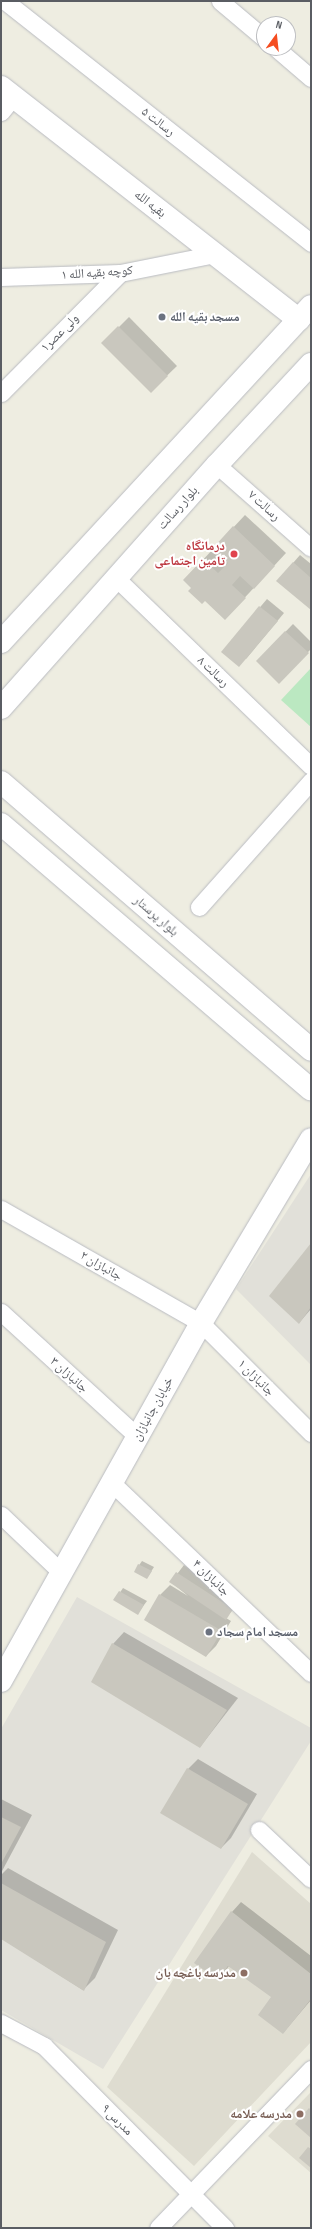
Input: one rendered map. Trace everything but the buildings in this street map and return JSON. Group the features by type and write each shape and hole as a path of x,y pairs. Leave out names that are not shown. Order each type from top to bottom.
{"main road":[{"name":"بقیه الله","path":"5,99 215,254 305,313"},
{"path":"1,642 305,313"},
{"name":"بلوار رسالت","path":"1,708 115,577 311,364"},
{"name":"بلوار پرستار","path":"1,782 311,1050"},
{"path":"1,824 311,1090"},
{"name":"خیابان جانبازان","path":"1,1681 201,1323 311,1139"}],"street":[{"name":"رسالت ۵","path":"5,1 311,243"},
{"path":"220,1 256,31"},
{"path":"285,56 311,78"},
{"name":"کوچه بقیه الله ۱","path":"1,277 120,273 215,254"},
{"name":"ولی عصر۱","path":"1,393 120,273"},
{"name":"رسالت ۷","path":"217,465 311,548"},
{"name":"رسالت ۸","path":"115,577 311,766"},
{"path":"199,908 311,781"},
{"name":"جانبازان ۲","path":"1,1209 201,1323"},
{"name":"جانبازان ۳","path":"1,1312 138,1437"},
{"name":"جانبازان ۱","path":"201,1323 311,1433"},
{"name":"جانبازان ۴","path":"112,1483 311,1673"},
{"path":"1,1515 62,1573"},
{"path":"259,1830 311,1880"},
{"name":"مدرس ۹","path":"1,2023 44,2046 190,2195 225,2228"},
{"path":"158,2228 311,2069"}],"shaded area":[{"path":"311,1174 311,1365 236,1289"},
{"path":"77,1597 311,1728 311,1741 103,2069 1,2010 1,1729"},
{"name":"مدرسه باغچه بان","path":"252,1852 311,1904 311,2042 194,2166 107,2087"},
{"name":"مدرسه علامه","path":"311,2092 311,2173 268,2136"}],"green space":[{"path":"311,668 311,727 281,700"}],"place":[{"name":"مسجد بقیه الله","path":"162,317"},
{"name":"درمانگاه تامین اجتماعی","path":"234,554"},
{"name":"مسجد امام سجاد","path":"209,1632"},
{"name":"مدرسه باغچه بان","path":"244,1973"},
{"name":"مدرسه علامه","path":"300,2114"}]}
